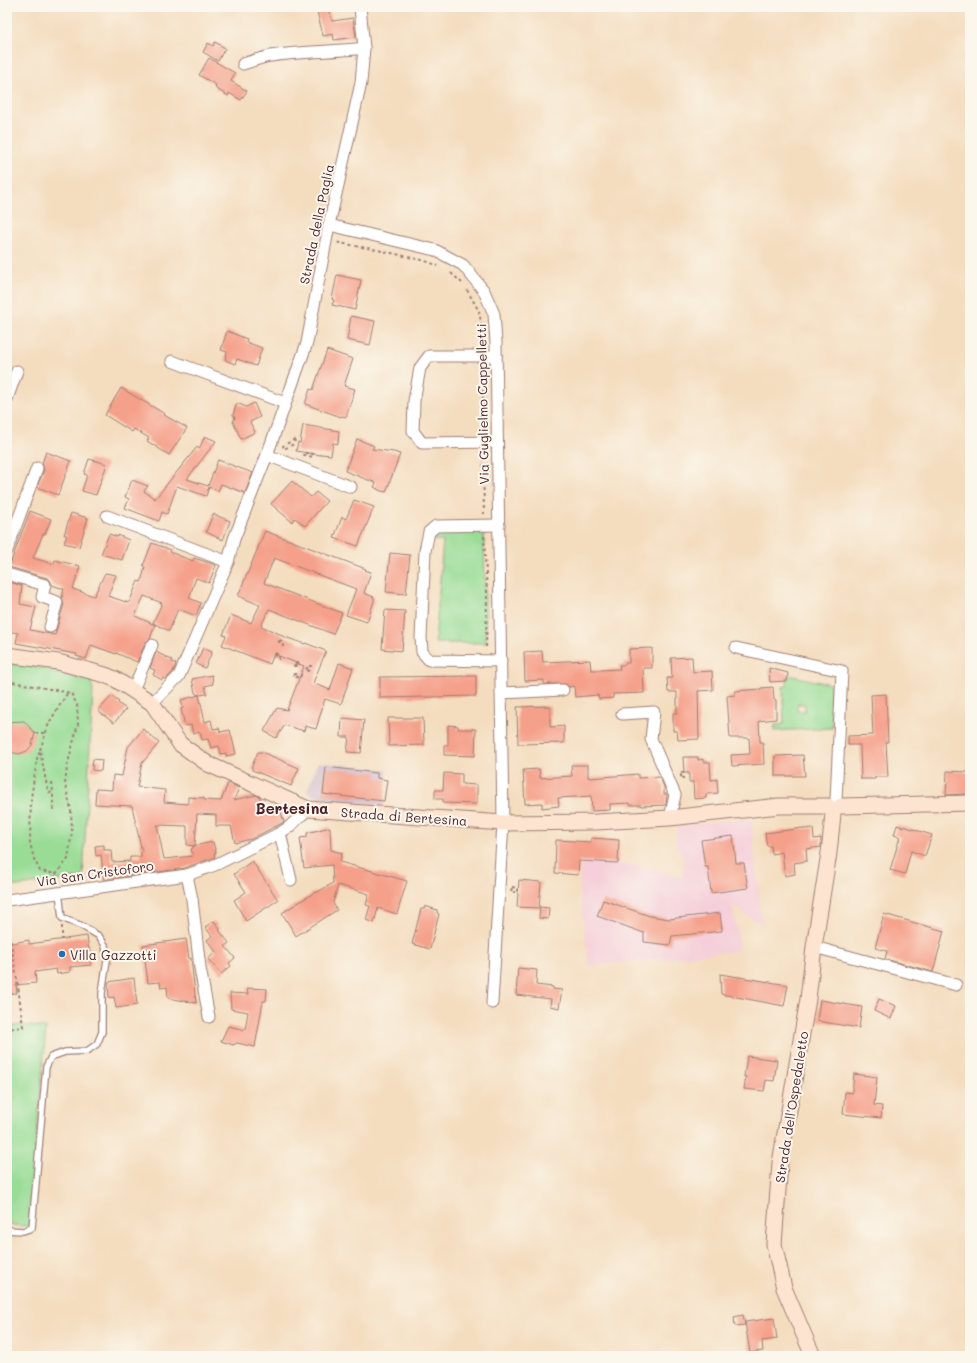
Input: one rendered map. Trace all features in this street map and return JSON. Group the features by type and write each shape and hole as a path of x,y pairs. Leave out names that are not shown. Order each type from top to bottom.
{"street":[{"name":"Strada della Paglia","path":"152,704 179,676 228,562 234,539 267,456 307,343 333,225 361,83 364,48 360,7"},
{"path":"243,64 276,56 297,53 364,48"},
{"name":"Via Guglielmo Cappelletti","path":"333,225 435,250 463,265 484,291 494,314 499,525 503,823"},
{"path":"496,356 429,356 420,368 414,401 413,431 422,443 497,442"},
{"path":"172,361 285,403"},
{"path":"7,399 17,370"},
{"path":"267,456 351,487"},
{"path":"7,550 37,468"},
{"path":"107,516 228,562"},
{"path":"499,525 436,526 429,532 425,551 421,638 422,652 429,660 501,661"},
{"path":"7,574 45,585 42,597 57,602 50,627"},
{"path":"131,689 136,683 152,645"},
{"path":"736,648 842,671 835,807"},
{"name":"Strada di Bertesina","path":"7,655 58,662 115,679 152,704 180,744 208,764 308,809 503,823 596,822 670,818 778,806 835,807 970,803"},
{"path":"501,693 563,690"},
{"path":"622,714 654,712 651,739 675,795 670,818"},
{"name":"Strada dell'Ospedaletto","path":"812,1356 784,1288 774,1244 780,1163 808,999 814,947 835,807"},
{"name":"Via San Cristoforo","path":"7,900 187,875 215,865 280,833 308,809"},
{"path":"492,1003 503,823"},
{"path":"280,833 291,880"},
{"path":"187,875 192,899 200,968 209,1016"},
{"path":"814,947 956,986"}],"lane":[{"path":"7,1230 23,1231 32,1228 46,1067 51,1057 65,1052 87,1052 97,1044 102,1032 102,993 107,960 105,945 99,936 82,926 62,918 59,892"}],"path":[{"path":"333,225 335,236 339,243 371,248 439,266"},
{"path":"446,270 466,288 479,310 482,328 486,661"},
{"path":"295,439 294,444 289,446 284,449 283,446 295,439"},
{"path":"7,681 68,692 71,693 77,705 78,724 67,767 66,784 71,810 72,830 68,859 56,874 40,870 34,859 30,843 31,798 37,759 49,723 68,692"},
{"path":"35,733 46,733"},
{"path":"40,750 48,792 53,793"},
{"path":"52,782 53,812"},
{"path":"62,933 62,939"},
{"path":"7,938 10,938 23,1027 7,1029"}],"shaded area":[{"path":"318,762 387,770 384,806 314,796 307,791"},
{"path":"751,818 762,925 732,905 739,941 738,951 589,966 579,889 581,861 632,865 683,878 683,854 675,847 677,826"}],"green space":[{"path":"437,530 484,530 486,643 435,643 443,541 432,540"},
{"path":"7,663 49,669 90,680 93,689 83,877 18,886 7,886"},
{"path":"788,675 830,684 832,728 774,731 775,725 784,724 783,687 787,686","holes":["797,704 805,704 805,711 797,711"]},
{"path":"21,1025 46,1028 29,1226 7,1225 7,1027"}],"building":[{"path":"316,7 328,7 332,21 353,18 356,37 334,40 333,34 323,36"},
{"path":"215,42 225,48 218,61 203,52 208,43 213,46"},
{"path":"209,58 235,73 231,81 247,91 241,100 229,93 228,96 215,88 216,85 199,75"},
{"path":"337,275 361,280 355,310 332,305"},
{"path":"351,316 375,321 370,345 347,340"},
{"path":"227,331 247,339 246,342 262,348 256,366 237,359 235,364 225,360 227,352 221,350"},
{"path":"327,350 353,359 344,386 355,389 346,417 341,417 305,404 310,389 313,390"},
{"path":"121,388 187,428 169,455 147,441 149,438 134,429 132,432 105,415"},
{"path":"237,403 246,407 254,403 260,417 250,422 255,432 241,439 233,422 235,417 233,415"},
{"path":"303,425 339,431 338,444 333,443 331,455 296,451 298,442 300,443"},
{"path":"205,436 216,441 187,479 208,486 218,460 253,473 245,493 221,484 218,491 209,487 206,496 177,486 167,514 162,512 159,521 125,508 129,499 125,497 132,480 148,486 144,491 155,499 197,447 199,449"},
{"path":"357,439 374,446 372,449 400,454 386,492 374,487 376,483 345,471"},
{"path":"46,452 71,461 58,495 37,487 44,470 42,463"},
{"path":"89,459 107,464 96,495 82,491 87,475 84,474"},
{"path":"292,481 311,497 316,492 327,501 305,526 295,518 292,522 271,504"},
{"path":"354,500 374,507 358,546 334,538 342,517 346,519"},
{"path":"30,511 51,519 33,558 54,564 55,560 80,566 73,589 94,596 105,573 116,575 108,596 129,603 138,581 141,582 145,567 143,566 152,543 171,550 170,552 193,561 194,558 216,565 209,583 196,578 189,598 201,603 196,616 178,609 169,631 153,623 162,603 144,596 135,616 155,625 150,639 146,642 137,662 91,645 86,659 76,656 77,654 16,643 18,633 7,631 7,581 22,586 20,604 36,607 30,630 55,635 64,604 62,597 64,589 52,585 50,580 47,578 9,567"},
{"path":"71,513 88,518 79,547 64,543 67,535 64,535"},
{"path":"213,514 230,521 223,540 206,532"},
{"path":"265,531 371,572 364,593 374,597 367,622 346,615 356,589 274,558 264,583 342,613 333,634 269,609 261,626 282,636 326,651 313,683 330,690 339,663 353,668 341,704 325,699 316,729 305,726 304,731 285,725 276,738 264,731 277,708 287,710 304,666 274,654 270,664 222,645 226,636 223,635 231,615 251,623 260,605 238,596"},
{"path":"109,534 118,537 118,535 129,540 122,560 101,554"},
{"path":"390,553 410,555 406,594 386,592"},
{"path":"385,610 405,611 402,651 382,649"},
{"path":"203,648 212,652 205,668 196,664"},
{"path":"652,648 652,668 643,668 644,693 613,694 613,698 599,699 598,695 575,697 574,686 569,687 566,684 544,684 544,680 525,681 524,652 542,651 543,662 590,660 591,670 601,670 620,669 619,665 629,663 629,649"},
{"path":"156,652 172,660 172,662 176,664 173,672 166,679 163,678 162,680 153,675 155,670 150,668"},
{"path":"692,657 693,672 712,671 713,690 698,691 699,739 678,740 677,731 673,731 673,713 677,713 677,692 668,692 667,678 672,678 671,658"},
{"path":"769,668 788,673 787,681 770,682"},
{"path":"212,675 213,684 205,686 207,694 199,695 195,693 192,679"},
{"path":"476,676 476,696 380,698 380,677"},
{"path":"773,687 774,700 776,700 776,719 759,721 760,742 763,742 764,764 732,766 731,755 750,754 749,738 730,738 727,696 735,695 735,691"},
{"path":"886,694 888,777 861,779 860,745 848,745 848,736 873,735 871,695"},
{"path":"199,695 205,722 211,720 213,729 219,728 220,732 230,730 236,754 226,756 226,753 221,754 219,746 211,748 208,739 202,740 200,732 193,734 191,725 185,726 181,709 183,708 181,700"},
{"path":"112,696 126,709 114,723 98,711"},
{"path":"550,706 550,727 564,726 564,743 518,744 517,707"},
{"path":"342,718 364,720 361,753 347,752 349,737 341,737"},
{"path":"388,718 423,718 424,745 389,746"},
{"path":"24,721 35,733 32,745 27,751 19,754 10,752 7,749 7,722"},
{"path":"448,725 458,726 458,729 476,729 475,756 444,755 444,745 448,745"},
{"path":"143,729 159,743 142,763 137,787 165,790 164,802 188,804 188,797 221,801 228,783 239,788 234,800 256,795 260,797 262,810 279,806 284,822 251,839 235,843 231,826 216,826 216,815 197,814 195,846 213,842 216,853 214,854 215,857 185,868 104,880 101,855 96,856 95,846 104,845 104,850 111,850 112,862 130,861 130,857 141,857 142,852 132,806 95,804 96,789 112,790 113,775 122,776 128,747","holes":["157,825 187,826 187,845 194,846 191,849 193,856 164,859"]},
{"path":"258,752 262,752 299,768 291,786 252,770 252,766"},
{"path":"803,755 805,776 775,776 775,756"},
{"path":"683,757 698,757 698,760 703,759 703,762 710,762 711,780 717,779 718,793 706,794 706,798 694,799 693,782 689,782 689,773 684,773"},
{"path":"93,759 102,760 101,771 92,770"},
{"path":"571,765 588,765 588,777 591,778 638,774 638,778 660,777 664,787 664,794 667,794 666,805 641,806 630,805 630,803 610,804 610,810 592,811 591,796 558,798 559,806 542,808 542,803 525,804 523,770 539,769 540,778 572,776"},
{"path":"326,767 377,773 377,778 387,780 384,801 323,794"},
{"path":"947,771 970,772 970,789 968,789 968,794 946,795"},
{"path":"444,773 462,774 462,784 477,785 477,804 443,803 443,799 435,799 435,790 443,790"},
{"path":"897,825 932,835 925,856 911,851 905,874 890,870 900,837 894,835"},
{"path":"330,827 331,850 342,853 340,862 407,881 397,914 378,908 374,923 366,920 370,906 366,905 369,894 338,885 333,903 337,910 296,936 282,913 315,892 316,893 333,883 332,865 304,868 300,838 307,837 307,833"},
{"path":"813,828 814,839 821,838 821,847 806,849 807,861 794,863 795,874 785,876 782,852 772,854 771,846 767,846 765,833"},
{"path":"733,836 736,863 744,863 748,888 711,893 708,867 705,867 701,840"},
{"path":"591,838 619,840 618,863 579,861 578,875 555,873 556,840 591,842"},
{"path":"252,861 278,900 246,921 234,900 246,892 234,874"},
{"path":"519,880 541,882 539,908 517,907"},
{"path":"603,900 650,916 669,919 720,913 722,931 672,936 670,945 644,942 644,933 597,916"},
{"path":"425,906 437,910 437,913 439,914 430,949 412,944 421,909 424,909"},
{"path":"540,907 549,908 548,919 539,918"},
{"path":"884,914 944,931 933,972 885,959 887,951 875,948"},
{"path":"214,921 229,943 225,946 235,958 229,963 231,966 221,974 208,959 216,952 207,940 212,936 205,927"},
{"path":"87,936 91,965 70,967 70,972 57,974 56,969 35,972 36,983 16,985 17,993 7,994 7,944 29,940 29,944"},
{"path":"186,939 189,959 191,958 196,1003 168,998 167,987 161,988 160,982 148,983 143,945"},
{"path":"518,968 537,970 536,985 553,987 553,989 562,990 559,1008 550,1006 551,999 516,995"},
{"path":"720,974 788,985 784,1006 721,994"},
{"path":"134,978 137,1005 116,1008 114,997 109,998 108,982"},
{"path":"247,988 267,989 266,1001 263,1001 255,1047 237,1043 233,1045 221,1041 228,1026 245,1030 248,1012 231,1009 230,993 248,994"},
{"path":"879,999 896,1006 891,1019 874,1011"},
{"path":"820,1000 862,1007 859,1028 817,1021"},
{"path":"747,1056 777,1060 774,1081 766,1080 764,1091 744,1089"},
{"path":"854,1074 877,1077 874,1105 882,1106 881,1118 843,1114 845,1092 852,1093"},
{"path":"743,1315 745,1325 735,1326 734,1317"},
{"path":"774,1318 777,1339 762,1341 763,1351 750,1353 745,1322"}],"place":[{"name":"Villa Gazzotti","path":"62,954"}],"district":[{"name":"Bertesina","path":"292,808"}]}
